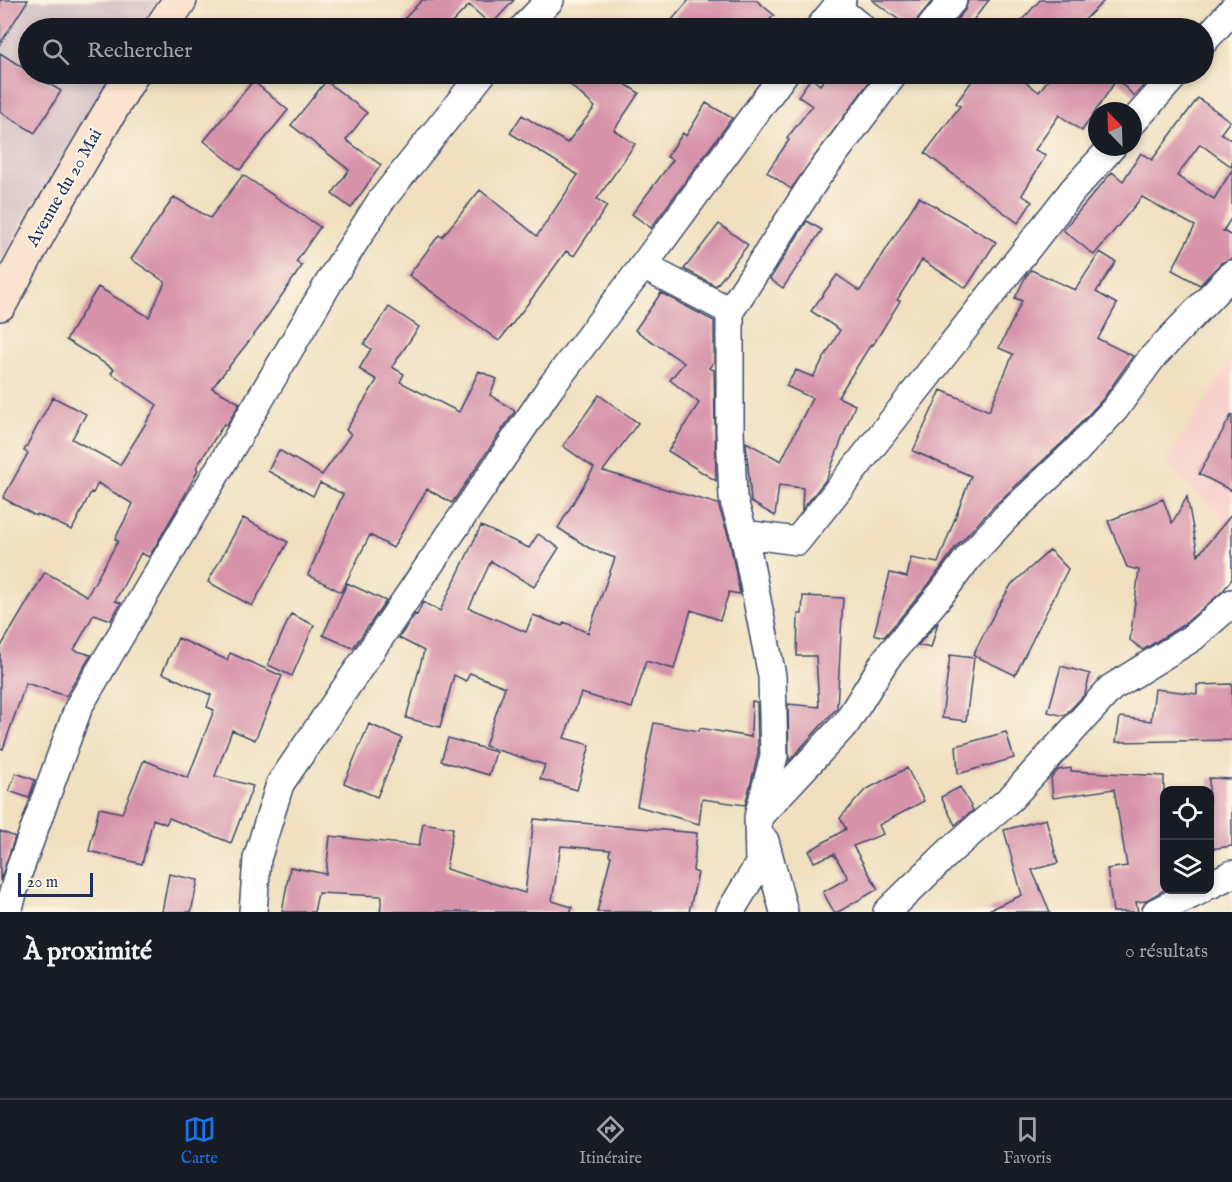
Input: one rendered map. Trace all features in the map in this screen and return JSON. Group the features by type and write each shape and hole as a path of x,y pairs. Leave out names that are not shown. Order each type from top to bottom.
{"main road":[{"path":"168,18 180,0"},
{"name":"Avenue du 20 Mai","path":"0,304 46,220 126,84"}],"street":[{"path":"533,18 550,0"},
{"path":"938,18 953,0"},
{"path":"827,18 839,4 852,18"},
{"path":"1214,29 1232,10"},
{"path":"9,912 19,872 79,706 349,250 380,202 474,84"},
{"path":"253,912 257,858 280,784 550,388 777,84"},
{"path":"730,912 759,864 758,817 774,756 772,676 744,534 733,498 730,431 730,311 817,177 887,84"},
{"path":"1142,112 1167,84"},
{"path":"744,534 796,541 856,468 1073,190 1104,156"},
{"path":"643,266 730,311"},
{"path":"758,817 848,722 886,659 968,558 1115,409 1151,359 1232,274"},
{"path":"887,912 951,850 1011,798 1062,739 1111,688 1192,638 1232,603"},
{"path":"758,817 784,912"},
{"path":"1214,883 1232,874"},
{"path":"1156,912 1193,894"}],"shaded area":[{"path":"0,0 157,0 146,18 18,18 18,84 106,84 0,264"},
{"path":"1232,360 1232,529 1166,462"}],"building":[{"path":"0,0 28,0 0,44"},
{"path":"422,0 514,0 497,18 483,18 469,5 457,18 405,18"},
{"path":"689,0 756,0 774,15 771,18 674,18"},
{"path":"872,0 933,0 918,18 896,18"},
{"path":"968,0 989,0 975,18 958,18 965,10"},
{"path":"1040,0 1105,0 1086,18 1024,18"},
{"path":"0,53 18,65 18,84 49,84 61,91 35,133 0,112"},
{"path":"251,84 257,84 288,110 240,170 204,141"},
{"path":"324,84 330,84 367,113 346,140 381,165 351,208 332,194 349,170 291,125"},
{"path":"569,84 625,84 639,93 614,130 635,144 597,199 607,206 574,256 566,251 499,341 409,275 439,235 442,237 480,190 537,236 578,175 510,133 522,115 567,143 595,107"},
{"path":"807,84 868,84 791,189 767,172 789,140 787,138 812,106 798,96"},
{"path":"970,84 1028,84 1039,92 1045,84 1114,84 1102,102 1088,102 1088,122 1082,131 1059,115 1035,150 1046,155 1022,195 1032,202 1018,223 925,153 960,106 956,103"},
{"path":"1122,84 1145,84 1134,96"},
{"path":"1198,98 1230,121 1221,133 1232,141 1232,167 1200,144 1177,176 1214,199 1232,170 1232,217 1223,231 1232,236 1232,259 1221,263 1200,285 1172,270 1195,226 1142,197 1094,255 1063,230 1112,172 1123,181 1142,154 1152,160"},
{"path":"706,103 732,118 651,228 632,214 673,160 667,157 683,133 686,136"},
{"path":"243,175 320,227 296,262 302,266 260,327 212,388 240,403 196,468 198,470 185,495 149,557 141,553 115,601 121,603 111,620 94,614 74,650 91,655 66,696 26,683 3,749 0,748 0,648 45,572 87,596 118,541 115,539 133,504 98,483 72,530 37,514 36,516 3,498 28,453 24,451 53,397 86,414 72,439 120,465 157,405 111,373 114,369 66,340 98,287 149,317 165,282 131,259 174,197 210,218"},
{"path":"919,197 996,242 966,288 922,260 897,300 900,301 838,397 855,405 827,478 802,510 803,488 779,485 775,516 751,502 746,442 781,461 812,398 786,386 796,370 813,377 840,330 811,311 837,275 860,291"},
{"path":"807,221 822,230 783,288 770,279"},
{"path":"719,224 748,245 716,286 684,269"},
{"path":"1100,252 1116,262 1096,292 1117,304 1098,339 1133,356 1103,399 1064,441 994,506 956,547 929,584 884,637 874,634 890,573 907,577 911,558 938,563 971,476 913,451 941,390 989,411 1013,354 999,348 1022,301 1015,298 1026,276 1031,270 1075,290"},
{"path":"661,293 714,321 714,362 709,368 714,370 716,481 668,451 699,403 670,380 684,363 635,330"},
{"path":"389,307 419,327 392,367 404,374 400,382 459,412 479,371 497,379 490,395 515,411 452,503 427,489 393,548 370,535 341,592 308,575 343,494 320,483 313,496 268,471 279,450 322,475 351,434 346,430 377,380 359,369 371,349 364,344"},
{"path":"599,395 638,423 603,471 718,504 729,538 740,594 729,592 720,620 691,610 674,669 646,661 632,708 581,693 564,738 590,745 577,790 540,779 545,765 485,746 505,687 470,673 466,681 454,675 440,727 406,718 424,651 399,638 415,614 417,615 423,602 440,611 481,526 529,548 538,534 559,548 534,587 491,561 469,608 526,632 533,615 562,626 564,622 588,633 615,558 589,548 558,528 594,468 563,446"},
{"path":"1232,414 1232,491 1199,474"},
{"path":"1187,497 1198,555 1232,514 1232,579 1223,591 1183,625 1143,650 1130,640 1139,570 1127,567 1108,521 1163,499 1172,523"},
{"path":"243,518 288,542 252,606 208,582"},
{"path":"1050,550 1068,569 1015,675 973,655 1011,585"},
{"path":"347,583 386,601 353,648 323,635"},
{"path":"803,596 843,598 837,708 789,761 788,704 819,707 816,656 797,656 798,614 802,614"},
{"path":"291,614 314,625 292,676 268,665"},
{"path":"938,622 931,648 918,645"},
{"path":"178,638 227,660 230,653 282,676 255,740 232,730 215,776 253,786 231,843 169,818 166,824 153,819 142,864 89,851 99,808 122,813 144,760 188,778 214,710 207,707 211,695 162,673"},
{"path":"950,655 974,658 966,721 942,718"},
{"path":"1061,666 1090,674 1085,694 1064,716 1048,712"},
{"path":"1232,684 1232,740 1116,742 1120,717 1151,721 1155,689 1197,694 1197,685"},
{"path":"752,701 757,702 758,754 745,805 702,799 699,824 637,806 654,723 751,737"},
{"path":"369,724 402,738 377,797 344,783"},
{"path":"1006,732 1014,758 958,774 956,746"},
{"path":"448,738 496,752 489,775 441,761"},
{"path":"907,768 924,801 879,825 883,834 853,846 878,889 838,912 834,912 823,892 848,878 834,854 814,862 809,851 846,829 840,818 865,790"},
{"path":"1071,768 1071,771 1164,776 1164,786 1160,786 1160,892 1145,901 1136,902 1138,912 1113,912 1107,869 1127,866 1114,789 1053,798 1051,778 1058,770"},
{"path":"16,773 35,780 29,798 9,791"},
{"path":"1209,778 1232,779 1232,846 1214,848 1214,786 1209,786"},
{"path":"960,787 973,810 955,825 941,797"},
{"path":"534,819 697,833 693,871 698,873 689,912 597,912 611,856 609,855 610,850 561,846 552,901 572,907 571,912 380,912 382,896 318,893 314,912 282,912 290,867 326,874 330,836 419,846 423,823 453,828 446,869 525,893"},
{"path":"1046,819 1058,863 1032,870 1050,912 984,912 1022,895 1004,830"},
{"path":"0,831 15,837 0,881"},
{"path":"169,874 198,880 191,912 162,912"}]}
